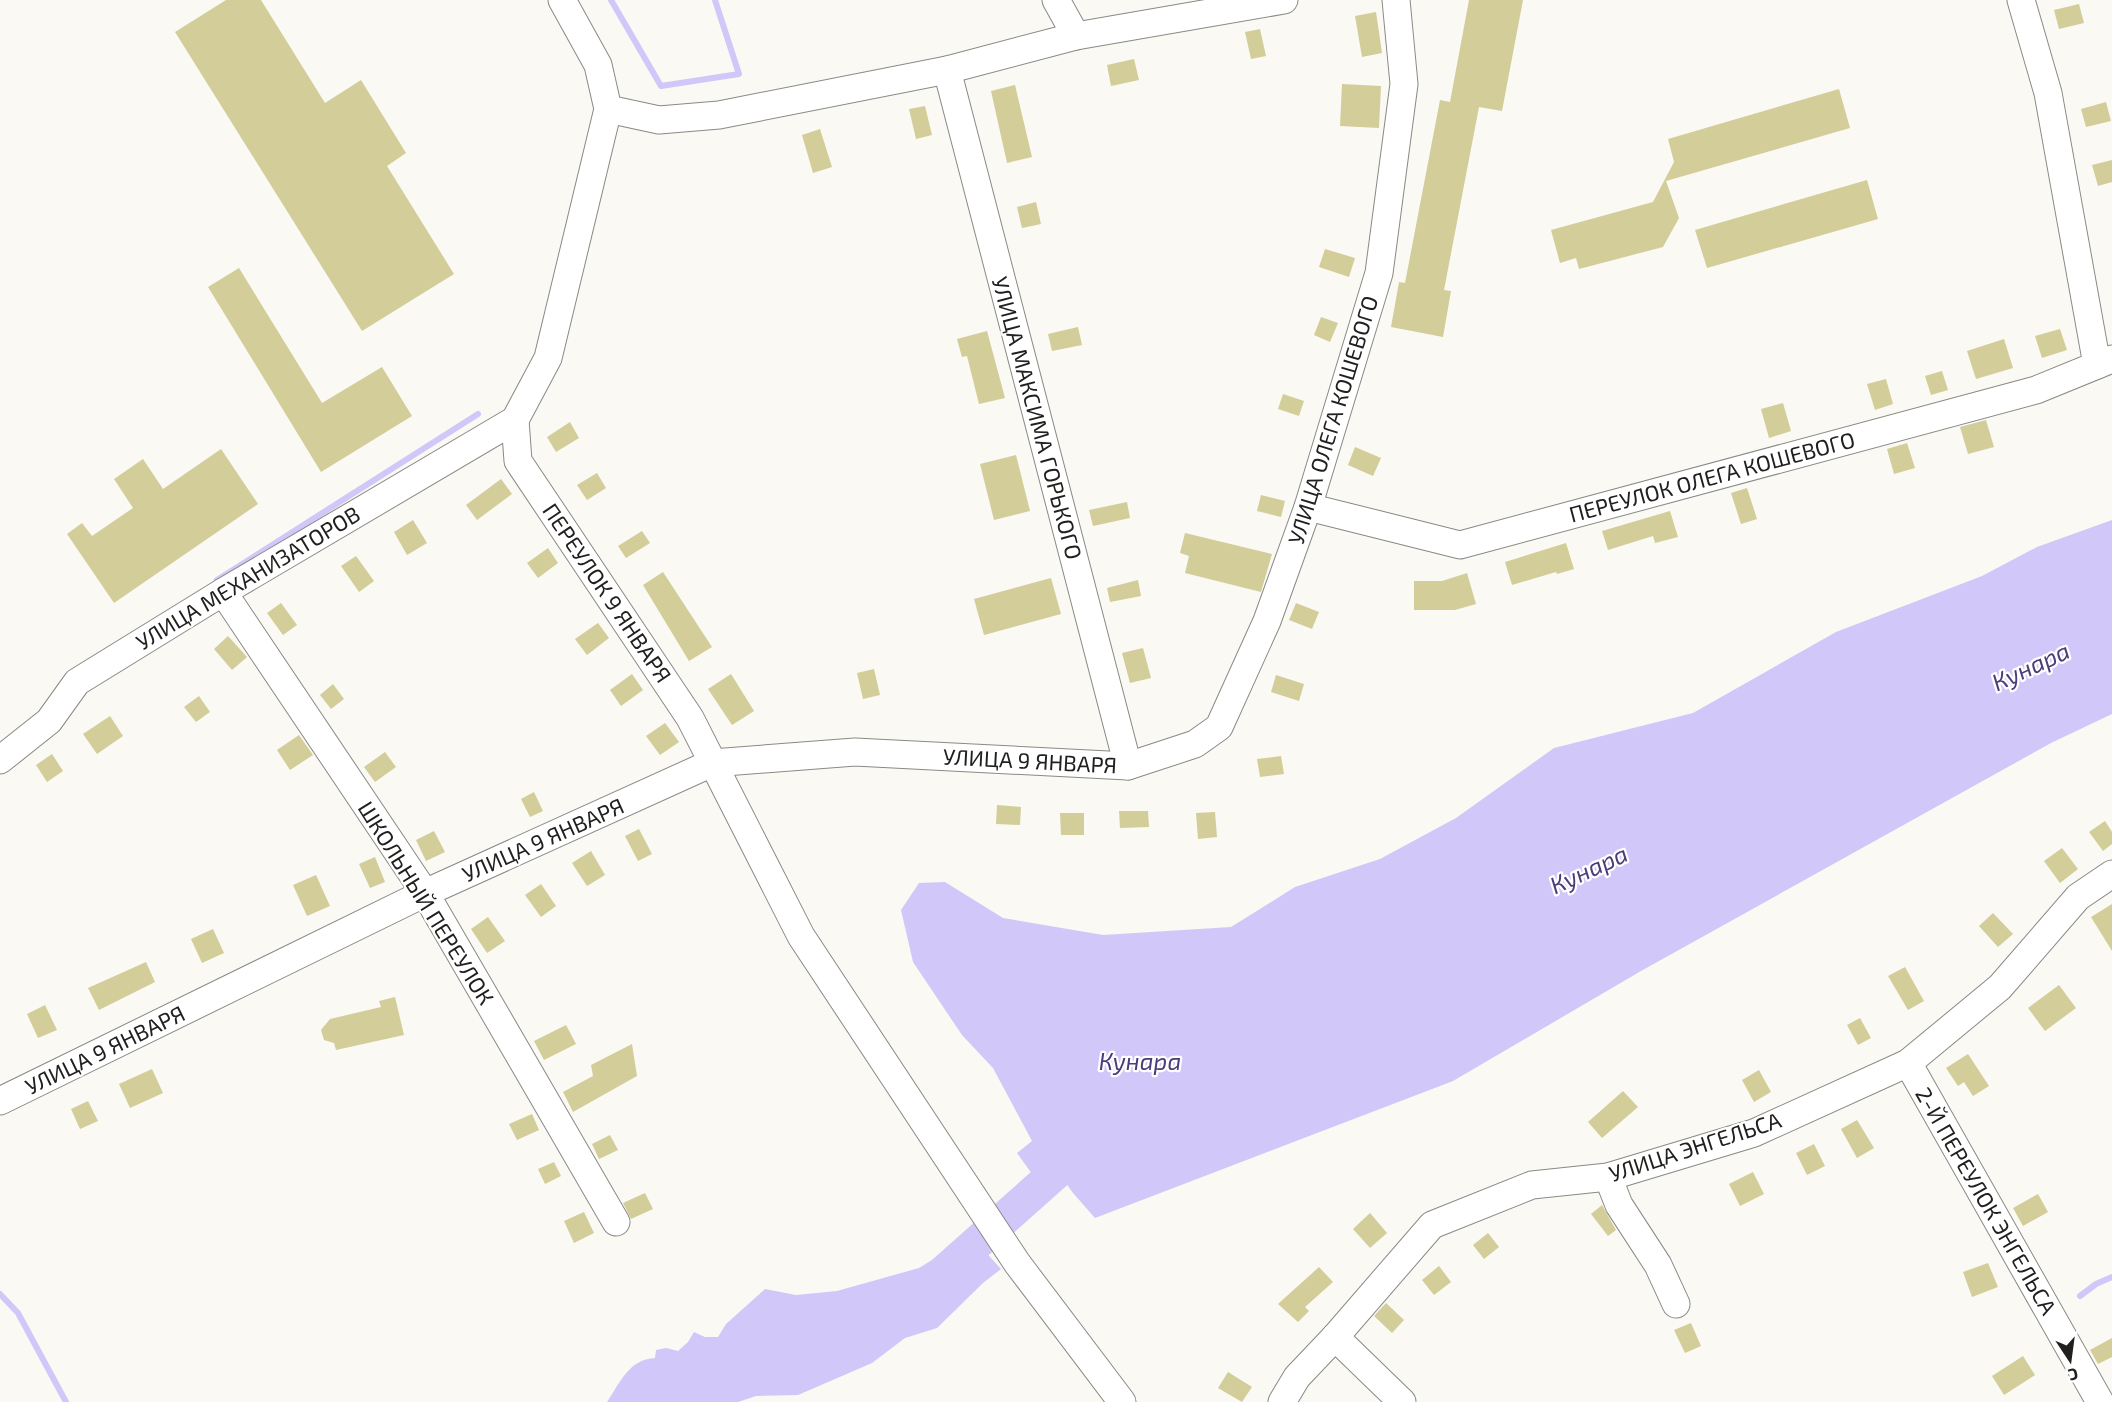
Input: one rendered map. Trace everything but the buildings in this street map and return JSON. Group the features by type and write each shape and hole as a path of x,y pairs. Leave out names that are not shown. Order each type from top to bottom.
{"street":[{"path":"515,420 548,358 608,109 598,64 562,0"},
{"path":"1056,0 1076,36"},
{"path":"608,109 659,120 719,115 946,70 1076,36 1284,0"},
{"name":"УЛИЦА ОЛЕГА КОШЕВОГО","path":"1128,766 1195,744 1219,727 1267,621 1308,507 1378,273 1404,84 1396,0"},
{"path":"2021,0 2048,93 2104,362"},
{"name":"УЛИЦА МАКСИМА ГОРЬКОГО","path":"946,70 1128,766"},
{"name":"ПЕРЕУЛОК ОЛЕГА КОШЕВОГО","path":"1308,507 1460,545 2036,390 2104,362"},
{"name":"УЛИЦА МЕХАНИЗАТОРОВ","path":"0,760 49,721 77,682 223,592 515,420"},
{"name":"ПЕРЕУЛОК 9 ЯНВАРЯ","path":"515,420 518,461 690,718 801,936 1017,1263 1122,1402"},
{"name":"ШКОЛЬНЫЙ ПЕРЕУЛОК","path":"223,592 425,893 616,1222"},
{"name":"УЛИЦА 9 ЯНВАРЯ","path":"0,1101 425,893 712,763 855,752 1128,766"},
{"name":"УЛИЦА ЭНГЕЛЬСА","path":"1282,1402 1297,1377 1432,1225 1532,1185 1608,1177 1754,1133 1908,1064 2000,987 2078,897 2112,874"},
{"name":"2-Й ПЕРЕУЛОК ЭНГЕЛЬСА","path":"1908,1064 2100,1402"},
{"path":"1608,1177 1619,1205 1658,1265 1676,1304"},
{"path":"1335,1336 1402,1402"}],"water":[{"name":"Кунара","path":"2112,520 2112,714 2051,743 1641,971 1453,1081 1095,1218 1061,1176 1040,1185 1017,1153 1032,1141 993,1068 962,1035 913,962 901,910 919,883 945,882 1003,918 1103,935 1231,927 1295,887 1380,859 1456,818 1554,748 1693,713 1836,632 1982,576 2037,547"},
{"path":"971,1236 1001,1269 983,1283 937,1328 905,1338 872,1363 798,1395 756,1396 738,1402 607,1402 632,1367 646,1359 655,1358 656,1350 666,1348 678,1351 688,1342 694,1332 705,1337 718,1337 726,1324 765,1289 796,1295 837,1291 919,1268"}],"waterway":[{"path":"611,0 661,86 739,74 715,0"},
{"path":"217,580 478,414"},
{"name":"Кунара","path":"943,1273 1080,1151"},
{"path":"2080,1296 2096,1284 2112,1277"},
{"path":"0,1294 18,1313 66,1402"}]}
